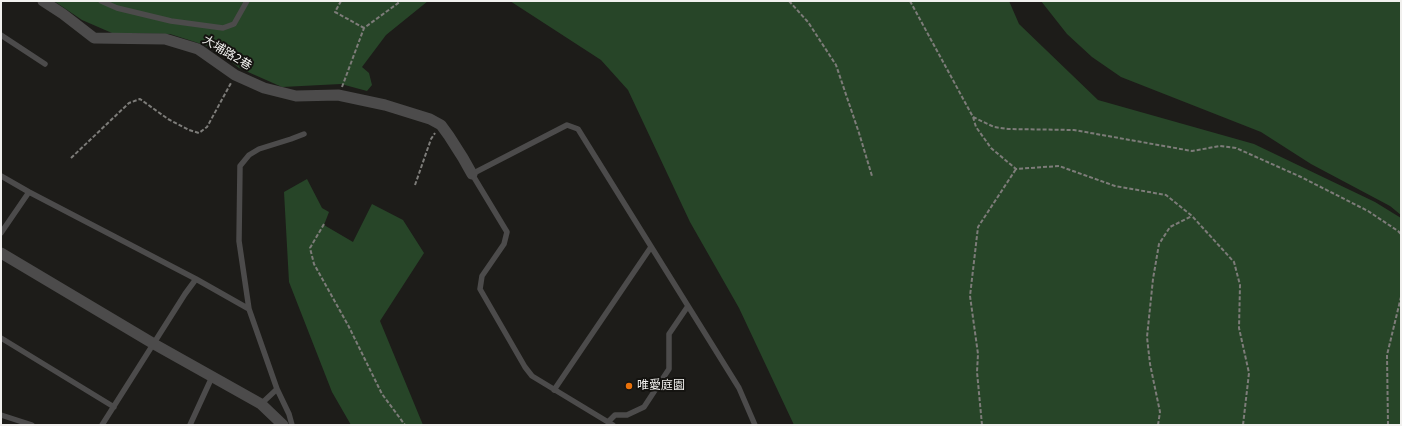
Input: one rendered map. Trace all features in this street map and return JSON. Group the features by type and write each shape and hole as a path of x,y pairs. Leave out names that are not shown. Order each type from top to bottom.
{"street":[{"name":"大埔路2巷","path":"43,1 63,14 94,38 165,39 198,49 235,74 264,88 296,96 338,95 385,104 430,119 440,125 463,158 472,174"},
{"path":"1,253 154,344 261,404 283,425"}],"lane":[{"path":"102,1 117,8 171,21 224,28 234,24 247,1"},
{"path":"1,35 45,64"},
{"path":"688,306 669,334 669,369 644,407 627,415 616,415 610,424 554,390 532,376 525,367 480,289 482,276 504,244 507,232 472,174 567,125 578,129 739,388 756,425"},
{"path":"292,425 289,414 277,389 248,309 238,242 240,166 249,155 259,149 304,134"},
{"path":"1,176 196,279 248,309"},
{"path":"1,233 29,192"},
{"path":"554,390 651,247"},
{"path":"102,425 196,279"},
{"path":"1,338 114,407"},
{"path":"190,425 212,377"},
{"path":"261,404 277,389"},
{"path":"1,415 32,425"}],"path":[{"path":"341,1 335,12 364,28"},
{"path":"338,95 364,28 401,1"},
{"path":"789,1 808,22 836,65 872,176"},
{"path":"910,1 973,117 976,127 991,148 1016,170 1059,166 1115,186 1166,195 1192,216 1234,262 1240,285 1239,328 1249,373 1243,425"},
{"path":"71,158 129,103 140,99 168,119 188,130 199,133 207,127 235,74"},
{"path":"973,117 994,127 1008,129 1074,130 1192,150 1220,146 1236,148 1302,177 1368,211 1401,234"},
{"path":"415,185 431,139 440,125"},
{"path":"982,425 977,372 978,354 970,296 978,227 1016,170"},
{"path":"1158,425 1160,412 1150,364 1147,337 1152,279 1159,244 1170,227 1192,216"},
{"path":"324,224 310,248 314,264 348,325 382,394 405,425"},
{"path":"1388,425 1387,355 1401,297"}],"green space":[{"path":"54,1 428,1 386,35 362,67 369,73 372,85 367,91 341,84 282,87 239,68 214,48 170,34 112,33 82,20"},
{"path":"510,1 1009,1 1019,24 1098,100 1254,144 1375,202 1401,218 1401,425 794,425 739,308 690,222 628,90 601,60"},
{"path":"1041,1 1401,1 1401,215 1390,206 1311,164 1261,132 1121,77 1092,57 1067,34"},
{"path":"307,179 322,208 329,212 324,225 353,242 372,204 403,220 424,253 380,321 423,425 351,425 332,392 289,282 284,192"}],"place":[{"name":"唯愛庭園","path":"629,386"}]}
